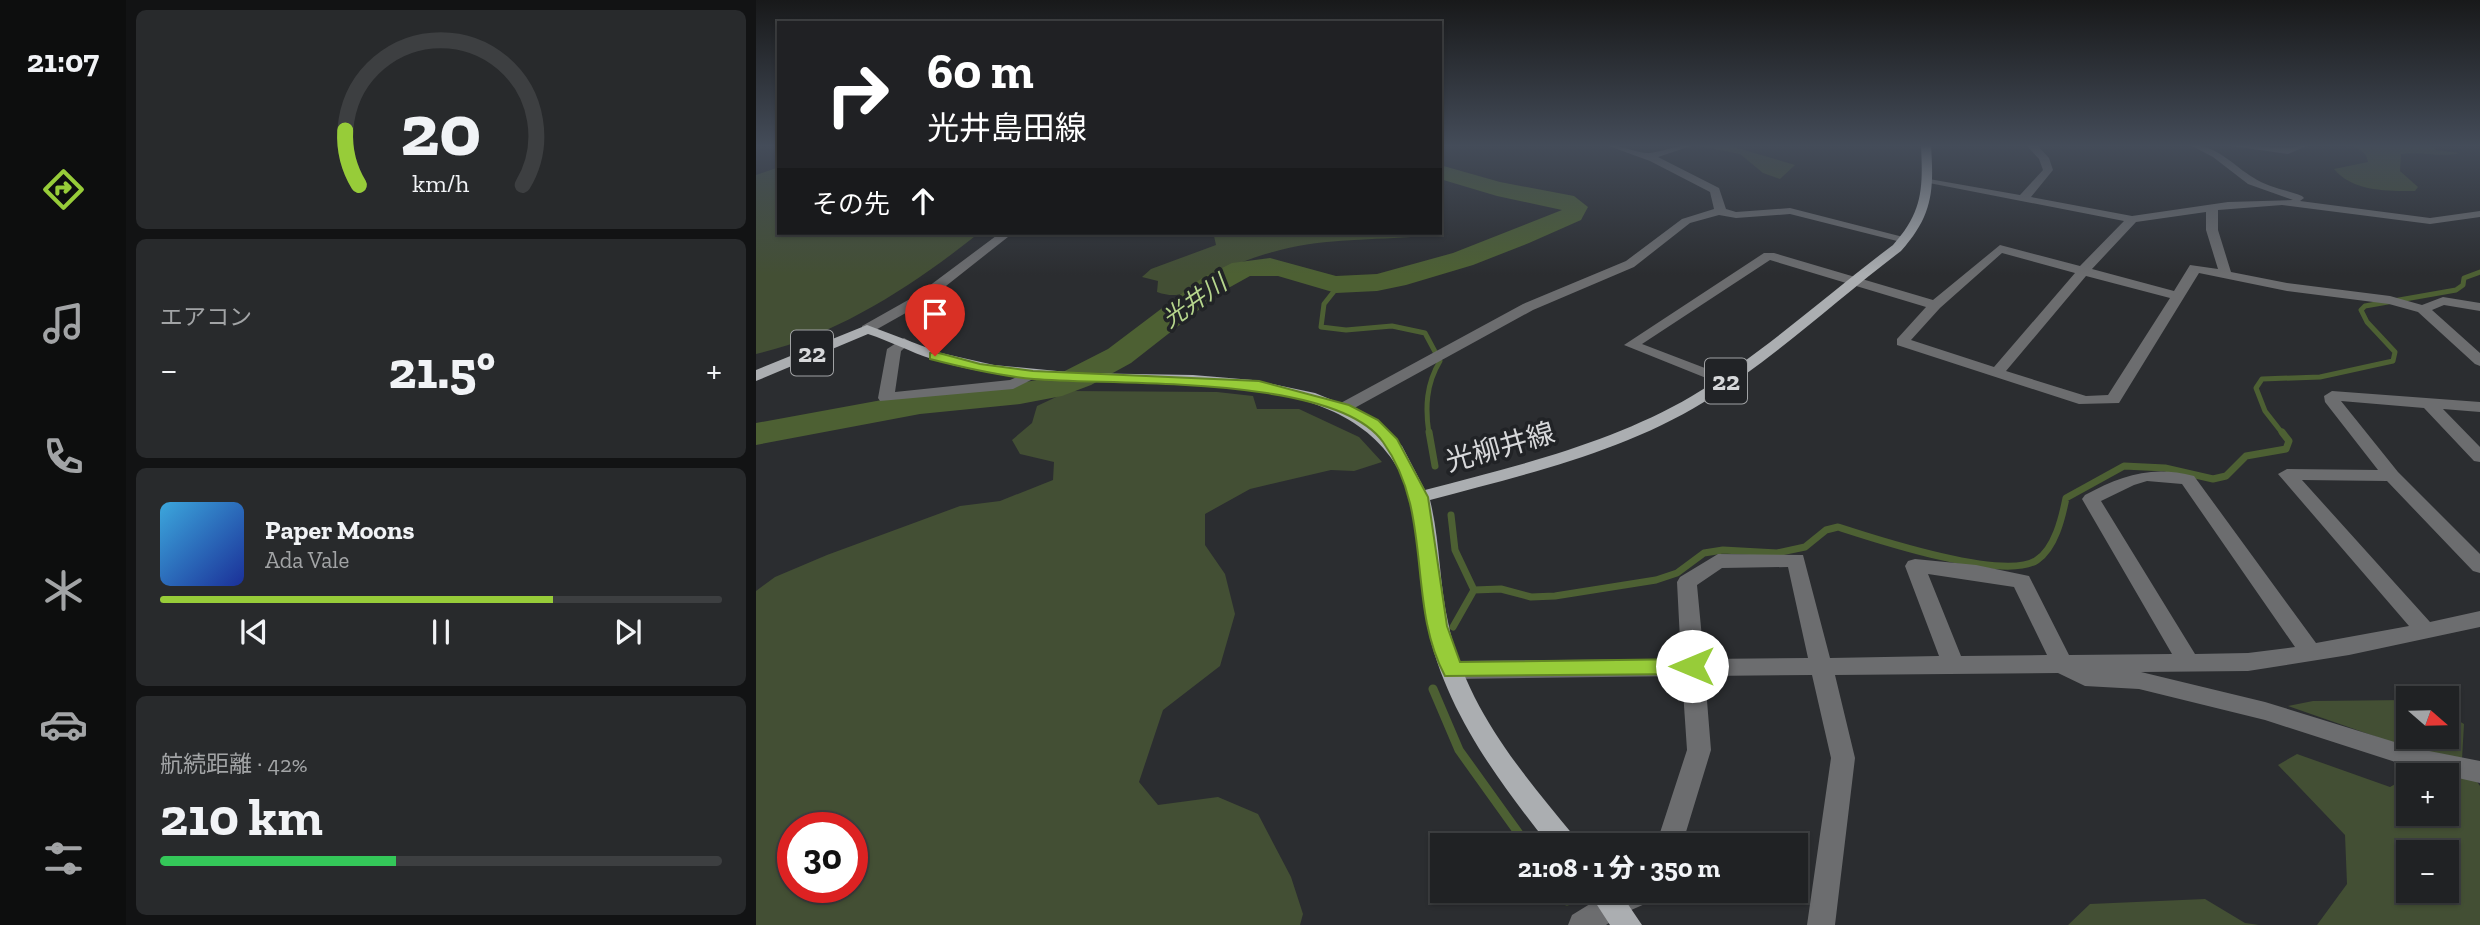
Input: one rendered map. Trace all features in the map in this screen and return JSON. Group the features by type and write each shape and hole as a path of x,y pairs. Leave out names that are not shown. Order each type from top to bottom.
{"main road":[{"name":"光柳井線","path":"867,329 935,356 980,368 1091,379 1259,386 1343,408 1372,424 1389,439 1420,497 1550,463 1659,420 1726,381 1905,239 1922,216 1928,188"},
{"name":"22","path":"756,376 867,329"},
{"path":"1420,497 1437,626 1466,706 1485,738 1556,833"}],"street":[{"path":"1711,188 1715,190 1721,206 1719,211"},
{"path":"1966,188 2132,219 2254,203 2303,202 2430,221 2480,214"},
{"path":"2024,198 2032,188"},
{"path":"2268,188 2303,202"},
{"path":"2212,208 2212,230 2225,272"},
{"path":"1343,408 1528,307 1630,264 1676,225 1719,211 1736,215 1799,212 1905,239"},
{"path":"1997,372 2083,271 2132,219"},
{"path":"867,329 922,298 1005,235"},
{"path":"962,270 984,265 1021,235"},
{"path":"2177,296 2000,249 1936,305 1902,342 2085,401 2113,400 2195,268 2225,272 2287,287 2390,300 2423,309 2480,361"},
{"path":"1726,381 1631,345 1764,257 1770,256 1936,305"},
{"path":"2423,309 2443,301 2480,307"},
{"path":"904,342 894,349 887,398 1013,384 1033,375"},
{"path":"2480,407 2332,396 2333,402 2392,476 2480,566"},
{"path":"2429,404 2480,457"},
{"path":"2189,663 2091,499 2136,476 2157,474 2188,480 2311,653"},
{"path":"2392,476 2287,474 2424,629"},
{"path":"1674,833 1699,750 1687,582 1718,561 1796,561 1843,758 1821,925"},
{"path":"1953,665 1915,566 1976,572 2022,581 2062,664 2085,677 2139,680 2265,711 2414,758 2480,772"},
{"path":"1452,670 2248,662 2311,653 2480,619"},
{"path":"1582,925 1614,907"}],"green space":[{"path":"756,188 777,188 777,235 976,235 874,306 816,334 756,354"},
{"path":"2369,188 2417,188 2415,191"},
{"path":"1208,235 1416,235 1290,248 1222,269 1178,295 1157,292 1158,281 1142,277 1151,269 1216,245 1214,236"},
{"path":"1069,391 1217,392 1253,396 1257,409 1299,409 1359,437 1382,462 1354,471 1331,470 1250,489 1205,514 1205,545 1225,574 1235,614 1220,666 1163,710 1139,782 1158,805 1218,797 1258,814 1291,877 1303,914 1300,925 756,925 756,591 775,577 827,555 960,506 1000,501 1053,480 1054,462 1020,454 1012,440 1032,423 1037,406"},
{"path":"2396,700 2396,749 2459,749 2459,721 2464,724 2462,759 2480,786 2480,925 2317,925 2347,884 2345,835 2278,765 2297,754 2390,787 2396,784 2396,826 2459,826 2459,763 2406,763 2377,737 2288,706 2313,701"},
{"path":"2205,899 2245,923 2259,925 2068,925 2090,904"}],"waterway":[{"name":"光井川","path":"756,434 959,398 1050,389 1093,372 1119,356 1212,285 1242,269 1270,266 1322,282 1350,285 1406,277 1491,249 1572,215 1576,207 1565,201 1494,188"},
{"path":"2283,434 2265,411 2256,388 2262,379 2320,377 2393,361 2395,352 2367,322 2361,310 2365,306 2456,290 2463,285 2464,278 2480,272"},
{"path":"1339,285 1324,304 1321,327 1346,330 1392,326 1425,333 1440,361 1428,396 1429,434"},
{"path":"1429,432 1435,466"},
{"path":"1474,590 1501,589 1531,597 1555,596 1656,580 1677,573 1704,553 1723,550 1777,553 1805,547 1826,530 1838,527 1939,556 1998,566 2021,565 2037,560 2049,548 2060,523 2066,498 2124,466 2165,468 2213,479 2226,476 2246,456 2286,449 2289,441 2282,432"},
{"path":"1451,515 1455,550 1474,590"},
{"path":"1453,627 1474,590"},
{"path":"1433,689 1459,750 1518,833"}],"route":[{"path":"935,356 980,368 1033,375 1259,386 1300,394 1343,408 1372,424 1389,439 1408,470 1420,497 1437,626 1452,670 1692,666"}]}
